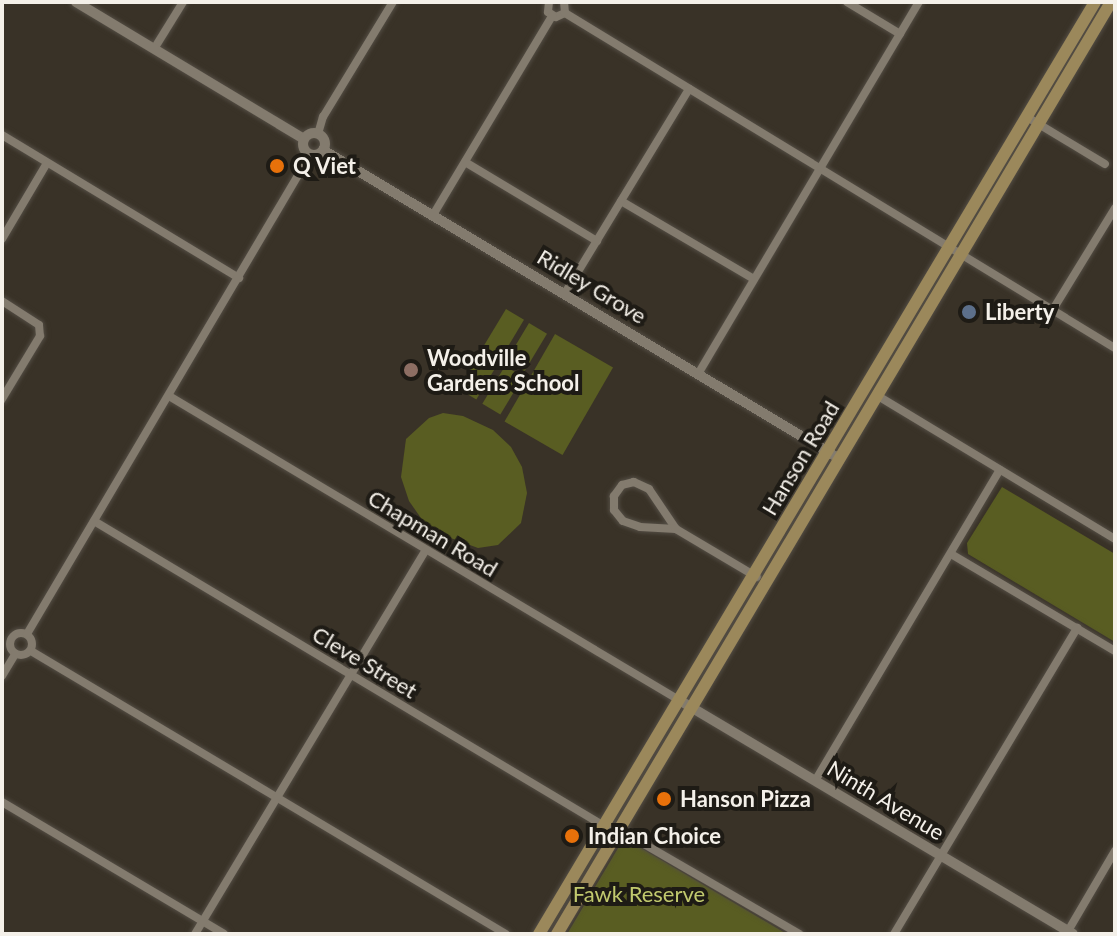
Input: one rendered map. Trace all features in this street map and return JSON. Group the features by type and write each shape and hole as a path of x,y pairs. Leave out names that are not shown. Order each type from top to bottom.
{"main road":[{"name":"Hanson Road","path":"557,934 766,583 869,381 1095,2"},
{"name":"Hanson Road","path":"539,934 753,575 833,455 878,396 1111,2"},
{"path":"869,381 878,396"}],"street":[{"path":"76,2 304,139"},
{"path":"154,49 183,2"},
{"path":"318,134 323,117 393,2"},
{"path":"433,215 552,16 549,2"},
{"path":"564,2 565,13"},
{"path":"847,2 900,34"},
{"path":"698,374 919,2"},
{"path":"552,16 565,13 1115,348"},
{"path":"565,293 689,89"},
{"path":"1027,117 1105,164"},
{"path":"304,139 318,134"},
{"path":"27,634 310,155 323,150 325,144 318,134"},
{"path":"2,135 239,278"},
{"path":"304,139 303,148 310,155"},
{"name":"Ridley Grove","path":"323,150 833,455"},
{"path":"465,162 597,241"},
{"path":"2,239 47,163"},
{"path":"621,201 754,279"},
{"path":"1052,311 1115,208"},
{"path":"2,301 39,325 40,336 2,399"},
{"name":"Chapman Road","path":"169,396 679,700"},
{"path":"878,396 1115,539"},
{"path":"815,781 1000,470"},
{"path":"676,529 640,527 623,521 614,510 614,496 622,485 634,482 649,489 676,529 766,583"},
{"name":"Cleve Street","path":"94,521 604,826 619,829 799,934"},
{"path":"195,934 426,550"},
{"path":"951,554 1115,651"},
{"path":"894,934 1077,628"},
{"path":"2,632 12,638"},
{"path":"15,654 10,647 12,638 18,633 27,634 33,642 31,651"},
{"path":"2,676 15,654 31,651 506,934"},
{"name":"Ninth Avenue","path":"679,700 1070,933"},
{"path":"2,802 224,934"},
{"path":"1070,933 1115,851"}],"green space":[{"path":"506,309 524,320 502,357 484,346"},
{"path":"529,323 547,334 524,372 506,361"},
{"path":"555,334 613,368 563,455 504,421"},
{"path":"481,351 499,362 476,400 458,389"},
{"path":"505,366 523,377 500,415 482,404"},
{"path":"443,413 463,416 493,430 511,447 522,467 527,493 521,523 498,545 478,548 448,537 423,521 409,501 401,477 406,439 429,418"},
{"path":"1002,487 1115,554 1115,642 968,554 967,543"},
{"name":"Fawk Reserve","path":"624,838 787,934 567,934"}],"place":[{"name":"Q Viet","path":"277,166"},
{"name":"Liberty","path":"969,312"},
{"name":"Woodville Gardens School","path":"411,370"},
{"name":"Hanson Pizza","path":"664,799"},
{"name":"Indian Choice","path":"572,836"}]}
